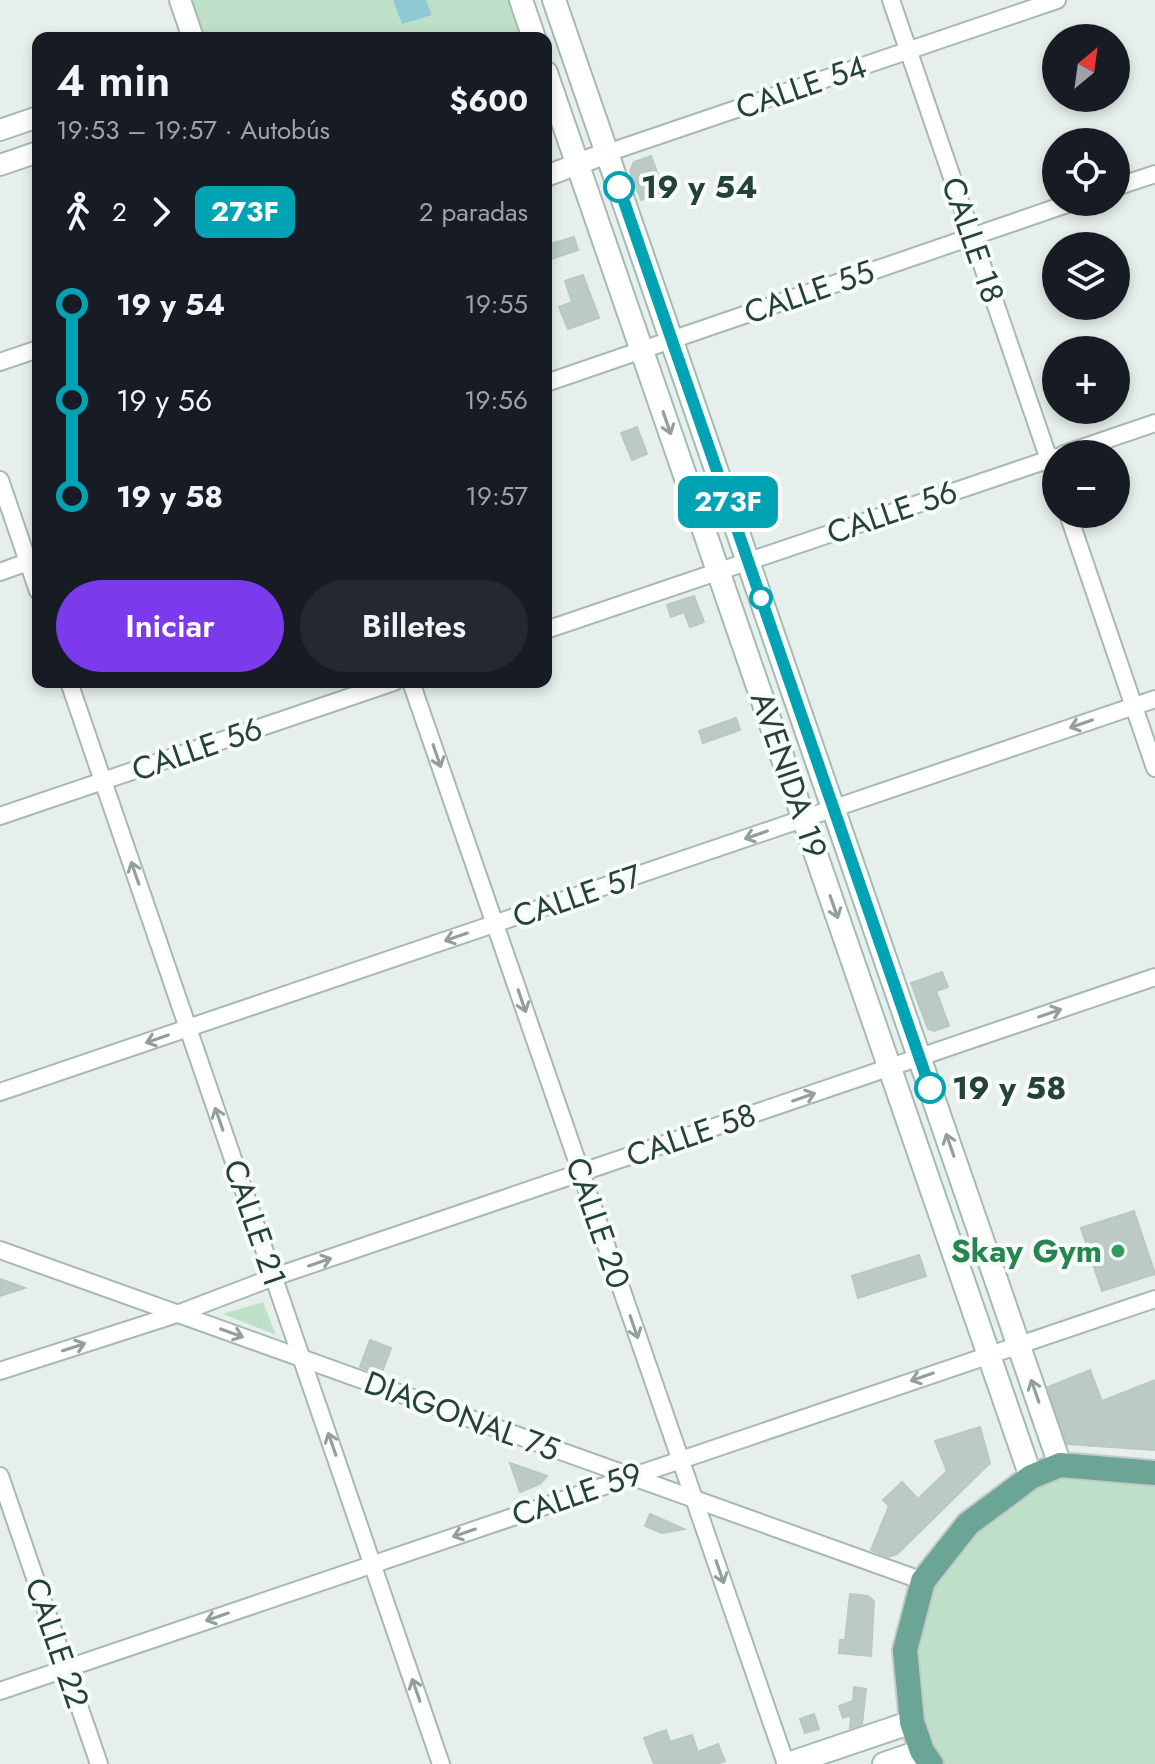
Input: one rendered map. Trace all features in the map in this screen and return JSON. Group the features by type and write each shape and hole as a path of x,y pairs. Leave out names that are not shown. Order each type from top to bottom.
{"main road":[{"path":"521,0 532,32"},
{"name":"AVENIDA 19","path":"554,0 1060,1465"},
{"name":"AVENIDA 19","path":"552,90 1031,1477"},
{"path":"884,1764 926,1758 912,1722 905,1650 923,1581 968,1524 1031,1477 1060,1465 1155,1473"},
{"path":"787,1764 912,1722"}],"street":[{"path":"180,0 191,32"},
{"name":"CALLE 18","path":"891,0 972,237 1050,440"},
{"name":"CALLE 54","path":"552,174 1057,0"},
{"path":"0,130 32,119"},
{"path":"0,165 32,154"},
{"path":"1130,182 1155,174"},
{"name":"CALLE 55","path":"552,381 1042,213"},
{"path":"0,362 32,351"},
{"name":"CALLE 56","path":"1106,440 1155,423"},
{"name":"CALLE 56","path":"552,628 1042,462"},
{"path":"0,480 32,559"},
{"path":"1073,528 1155,768"},
{"path":"0,572 32,561"},
{"name":"CALLE 21","path":"71,688 441,1764"},
{"name":"CALLE 56","path":"0,816 376,688"},
{"name":"CALLE 20","path":"413,688 787,1764"},
{"name":"CALLE 57","path":"0,1092 1155,699"},
{"name":"CALLE 58","path":"0,1371 177,1314 274,1277 1155,977"},
{"name":"DIAGONAL 75","path":"0,1250 923,1581"},
{"name":"CALLE 59","path":"0,1691 1155,1299"},
{"name":"CALLE 22","path":"0,1476 99,1764"}],"green space":[{"path":"190,0 515,0 526,32 201,32"},
{"path":"263,1302 276,1335 223,1314"},
{"path":"1064,1472 1155,1481 1155,1764 939,1764 914,1707 917,1618 961,1538 1023,1484"}],"water":[{"path":"393,0 426,0 432,15 402,24"}],"building":[{"path":"651,156 664,191 641,200 630,171 634,162"},
{"path":"574,237 578,250 552,259 552,244"},
{"path":"583,275 599,318 568,329 559,307 572,302 565,281"},
{"path":"637,427 647,454 632,460 621,433"},
{"path":"694,596 704,622 690,627 684,612 671,617 667,605"},
{"path":"736,718 740,730 703,743 699,731"},
{"path":"942,972 948,987 936,991 949,1026 934,1031 928,1029 911,983"},
{"name":"Skay Gym","path":"1134,1211 1155,1274 1102,1291 1081,1228"},
{"path":"919,1255 926,1276 858,1298 852,1276"},
{"path":"0,1279 25,1288 0,1296"},
{"path":"370,1340 391,1348 381,1375 360,1367"},
{"path":"1090,1370 1102,1401 1155,1380 1155,1450 1067,1444 1048,1387"},
{"path":"980,1427 990,1463 897,1554 888,1557 871,1550 889,1506 883,1500 902,1482 918,1499 947,1471 935,1441"},
{"path":"510,1463 547,1476 540,1484 520,1492"},
{"path":"650,1514 684,1529 662,1533 645,1526"},
{"path":"850,1594 868,1596 874,1601 871,1656 839,1653 840,1640 845,1640"},
{"path":"854,1687 866,1689 862,1724 850,1728 851,1715 843,1718 839,1706 853,1701"},
{"path":"814,1714 819,1729 805,1733 800,1719"},
{"path":"666,1730 670,1742 692,1735 698,1752 718,1744 725,1761 717,1764 654,1764 644,1738"}],"bus line":[{"name":"273F","path":"619,187 930,1088"}],"place":[{"name":"19 y 54","path":"619,187"},
{"name":"19 y 58","path":"930,1088"},
{"name":"Skay Gym","path":"1118,1251"}]}
